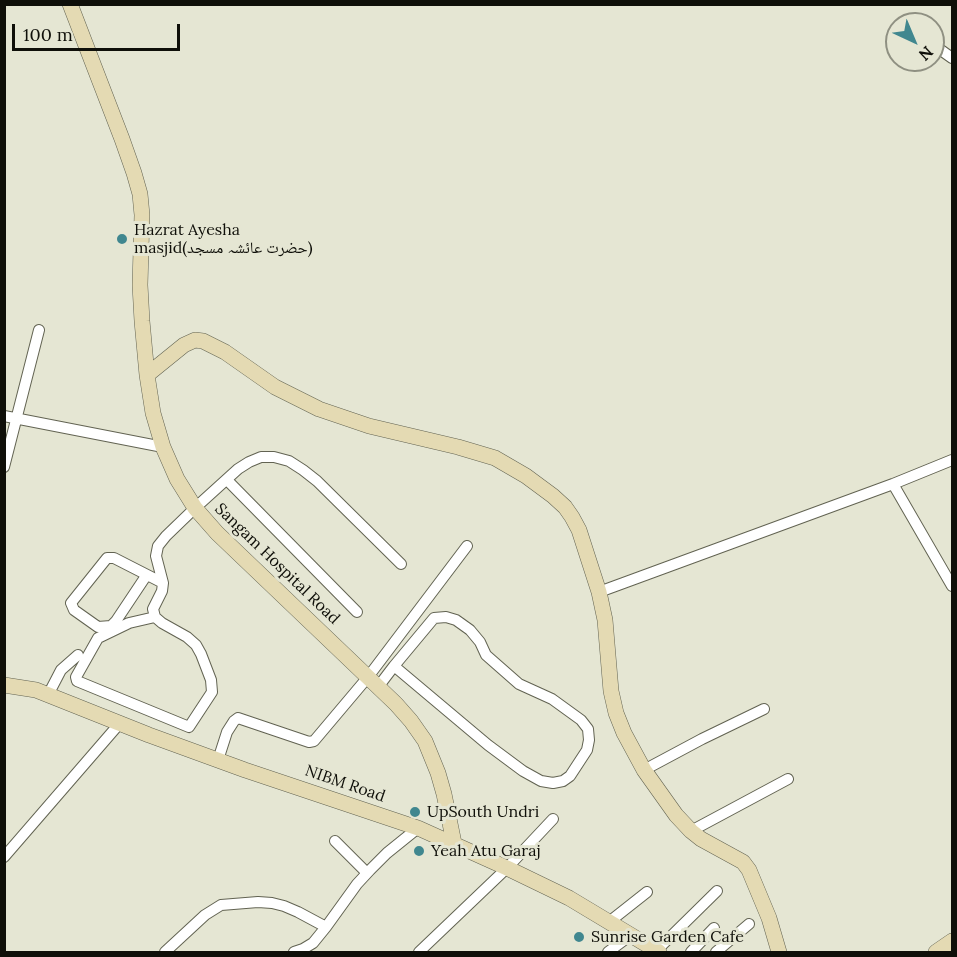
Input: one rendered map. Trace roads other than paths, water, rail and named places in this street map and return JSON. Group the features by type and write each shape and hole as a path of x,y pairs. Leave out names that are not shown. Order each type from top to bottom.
{"main road":[{"name":"Sangam Hospital Road","path":"70,4 123,139 140,194 142,215 140,285 147,375 153,413 163,447 177,478 195,508 217,533 411,721 425,741 432,757 441,783 454,843"},
{"path":"147,375 184,345 195,340 203,341 225,352 275,387 319,409 369,426 495,458 526,476 553,496 565,507 579,530 599,592 605,620 611,691 622,729 644,770 663,798 691,831 743,862 749,870 769,918 779,952"},
{"name":"NIBM Road","path":"4,685 48,695 218,760 418,828 569,898 657,952"},
{"path":"936,952 952,941"}],"street":[{"path":"4,467 39,330"},
{"path":"4,417 163,447"},
{"path":"155,617 129,623 98,638 76,677 77,681 189,727 212,692 211,680 196,645 155,617 153,609 162,591 163,583 156,556 158,546 195,508 227,480 249,462 261,457 274,457 289,461 303,470 401,564"},
{"path":"599,592 893,484 952,460"},
{"path":"227,480 357,612"},
{"path":"893,484 952,586"},
{"path":"373,682 467,546"},
{"path":"146,576 111,626 98,627 74,610 71,603 107,558 114,558 163,583"},
{"path":"218,760 227,732 238,718 309,742 314,741 373,682 394,666 434,618 446,617 456,620 470,630 480,642 486,655 519,684 552,699 581,720 588,729 587,750 570,776 563,781 554,783 541,781 523,771 488,745 394,666"},
{"path":"48,695 61,670 78,655"},
{"path":"644,770 764,709"},
{"path":"4,857 120,723"},
{"path":"691,831 788,779"},
{"path":"419,952 507,868 553,819"},
{"path":"294,952 303,950 313,943 367,873 418,828"},
{"path":"335,841 367,873"},
{"path":"657,952 717,891"},
{"path":"609,922 647,892"},
{"path":"165,952 206,915 221,905 272,903 298,912 326,927"},
{"path":"716,952 749,924"},
{"path":"691,952 714,928"},
{"path":"608,952 631,935"}],"place":[{"name":"Hazrat Ayesha masjid(حضرت عائشہ مسجد)","path":"122,239"},
{"name":"UpSouth Undri","path":"415,812"},
{"name":"Yeah Atu Garaj","path":"419,851"},
{"name":"Sunrise Garden Cafe","path":"579,937"}]}
